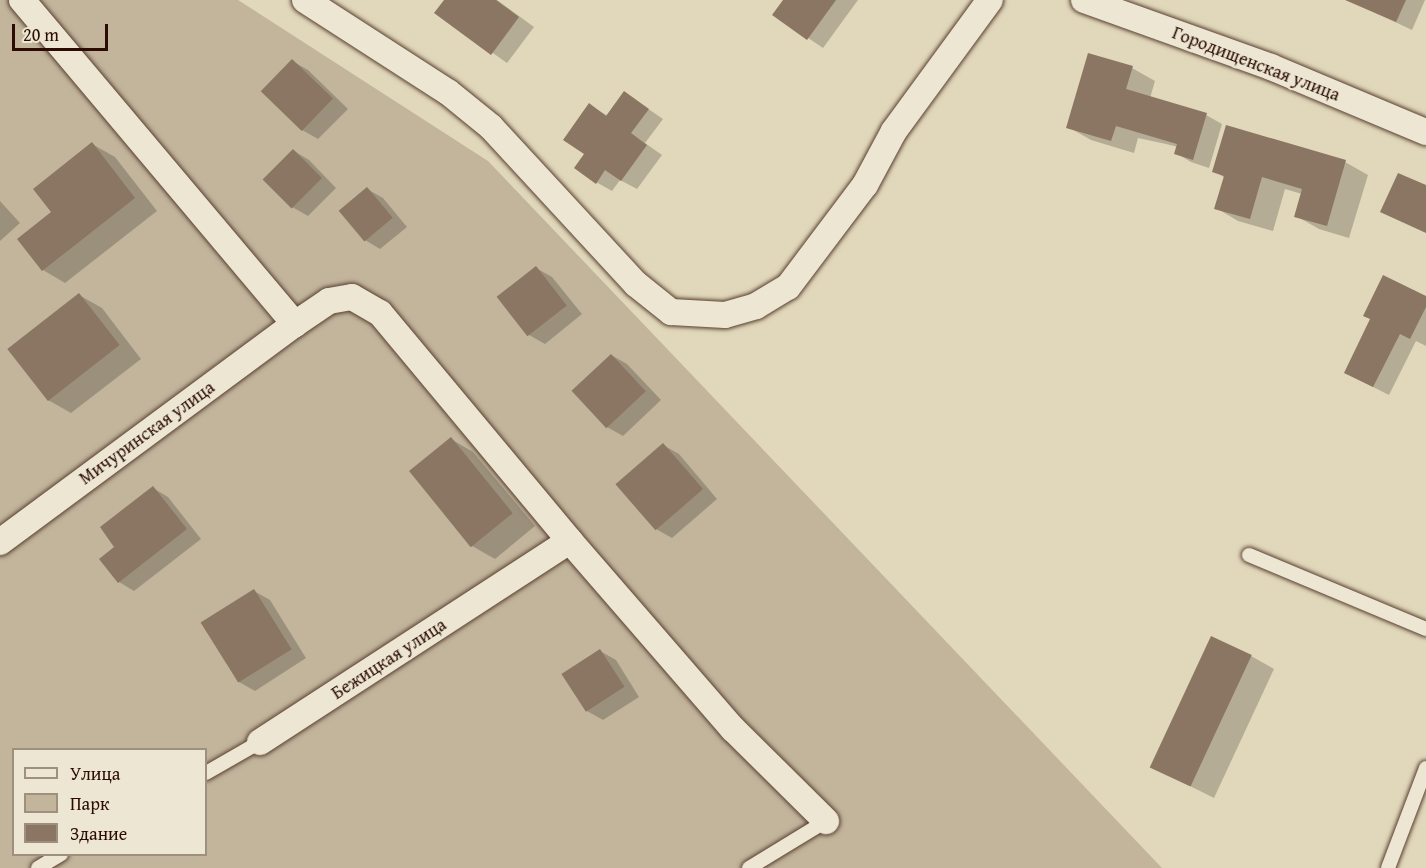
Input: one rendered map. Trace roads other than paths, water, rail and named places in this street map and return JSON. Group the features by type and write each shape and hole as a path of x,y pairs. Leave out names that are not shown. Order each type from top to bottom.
{"street":[{"path":"22,0 295,324"},
{"path":"305,0 448,92 491,127 636,284 670,312 725,315 756,306 788,287 865,185 894,131 990,0"},
{"name":"Городищенская улица","path":"1084,0 1271,67 1426,132"},
{"name":"Мичуринская улица","path":"0,542 295,324 329,301 352,297 380,313 570,541 734,729 826,821"},
{"name":"Бежицкая улица","path":"260,742 570,541"}],"lane":[{"path":"1249,555 1426,629"},
{"name":"Бежицкая улица","path":"207,772 260,742"},
{"path":"1388,868 1426,768"},
{"path":"749,868 826,821"},
{"path":"38,868 60,856"}]}
